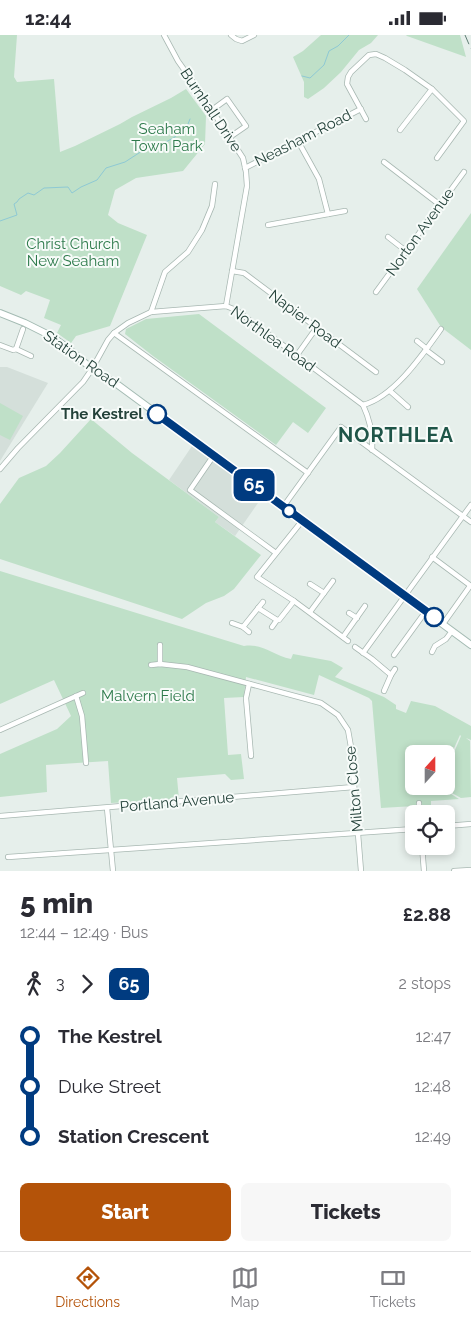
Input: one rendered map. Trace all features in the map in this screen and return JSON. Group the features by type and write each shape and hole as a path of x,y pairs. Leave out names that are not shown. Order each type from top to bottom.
{"main road":[{"name":"Station Road","path":"0,314 25,323 51,336 92,369 118,385 471,645"}],"street":[{"name":"Burnhall Drive","path":"164,35 178,61 243,157 247,186 226,306"},
{"path":"231,35 242,41 254,35"},
{"name":"Neasham Road","path":"366,119 348,84 348,77 369,55 376,55 385,58 432,89 464,121 437,158"},
{"path":"400,130 432,89"},
{"path":"212,110 228,99 246,126 230,137"},
{"name":"Neasham Road","path":"245,168 361,109"},
{"path":"298,141 319,179 328,214"},
{"path":"384,162 440,205"},
{"name":"Norton Avenue","path":"376,292 464,171"},
{"path":"151,312 164,272 188,252 202,229 212,206 215,183"},
{"path":"268,225 345,211"},
{"path":"388,237 406,251"},
{"name":"Napier Road","path":"232,271 244,273 376,372"},
{"name":"Northlea Road","path":"0,469 82,382 114,333 128,323 151,312 226,306 236,310 363,405"},
{"path":"296,355 317,327"},
{"path":"16,349 23,329"},
{"path":"372,450 373,438 369,419 363,405 390,391 441,329"},
{"path":"114,333 308,473"},
{"path":"417,341 442,362"},
{"path":"0,345 13,350 16,349 31,357"},
{"path":"390,391 408,407"},
{"path":"283,507 341,427 471,522"},
{"path":"214,455 190,490 276,553"},
{"path":"363,653 471,505"},
{"path":"302,521 257,577 310,612 348,641"},
{"path":"432,557 471,586 443,624"},
{"path":"310,612 333,581"},
{"path":"310,584 324,593"},
{"path":"272,627 277,620 282,618 294,601"},
{"path":"243,627 263,602"},
{"path":"343,637 365,606"},
{"path":"258,608 277,620"},
{"path":"394,655 426,611"},
{"path":"349,613 356,618"},
{"path":"232,623 243,627 249,632"},
{"path":"432,652 435,646 446,639 452,631"},
{"path":"151,665 160,663 160,645"},
{"path":"355,647 391,675"},
{"name":"Milton Close","path":"160,663 187,667 321,703 338,715 348,730 351,747 361,871"},
{"path":"384,691 395,669"},
{"path":"248,683 246,698 251,756"},
{"path":"0,730 83,693"},
{"path":"76,696 82,716 86,763"},
{"name":"Portland Avenue","path":"0,816 354,787"},
{"path":"107,808 113,871"},
{"path":"455,825 471,824"},
{"path":"8,857 405,830"},
{"path":"423,855 424,871"},
{"path":"454,871 471,870"}],"shaded area":[{"path":"0,367 7,367 48,383 0,461"},
{"path":"192,446 236,478 232,484 258,503 235,536 215,522 219,517 169,480"}],"green space":[{"path":"0,35 17,35 14,77 17,82 54,79 60,152 120,124 186,89 206,116 205,144 183,171 136,178 115,190 108,215 118,223 147,235 110,326 76,336 71,343 57,333 61,325 44,318 50,300 26,291 21,295 0,286"},
{"path":"321,35 378,35 371,43 359,50 341,72 324,88 308,99 304,97 304,82 293,57"},
{"path":"460,35 466,57 407,36"},
{"path":"471,213 471,350 441,327 417,289"},
{"path":"199,314 326,408 308,433 293,422 276,445 125,334 126,329 146,319"},
{"path":"0,403 23,416 10,440 0,435"},
{"path":"91,419 132,453 219,517 215,522 261,555 234,589 224,596 206,603 182,619 0,559 0,504 19,478 46,466"},
{"name":"Malvern Field","path":"0,571 244,646 257,646 291,659 293,654 331,661 343,668 335,677 384,697 396,705 396,709 406,713 411,701 435,706 471,726 471,740 466,738 470,741 471,797 461,798 455,795 455,750 460,735 455,746 405,745 405,795 453,795 459,799 431,801 431,805 405,805 405,807 381,808 372,701 319,675 314,695 246,677 244,697 224,698 228,755 241,754 244,779 231,780 225,774 177,778 179,799 111,803 108,761 46,765 47,792 0,797 0,754 57,729 71,716 54,680 0,704"}],"waterway":[{"path":"302,76 310,78 324,65 329,51 338,46 349,35"},
{"path":"0,221 17,215 14,204 28,193 34,195 44,188 68,187 72,193 97,180 106,168 125,162 142,151 155,148 175,137 178,131 186,129 190,119"}],"railway":[{"path":"465,35 471,49"}],"bus line":[{"name":"65","path":"157,414 434,617"}],"place":[{"name":"The Kestrel","path":"157,414"}],"district":[{"name":"NORTHLEA","path":"396,435"}],"park label":[{"name":"Seaham Town Park","path":"167,138"},
{"name":"Christ Church New Seaham","path":"73,252"}]}
